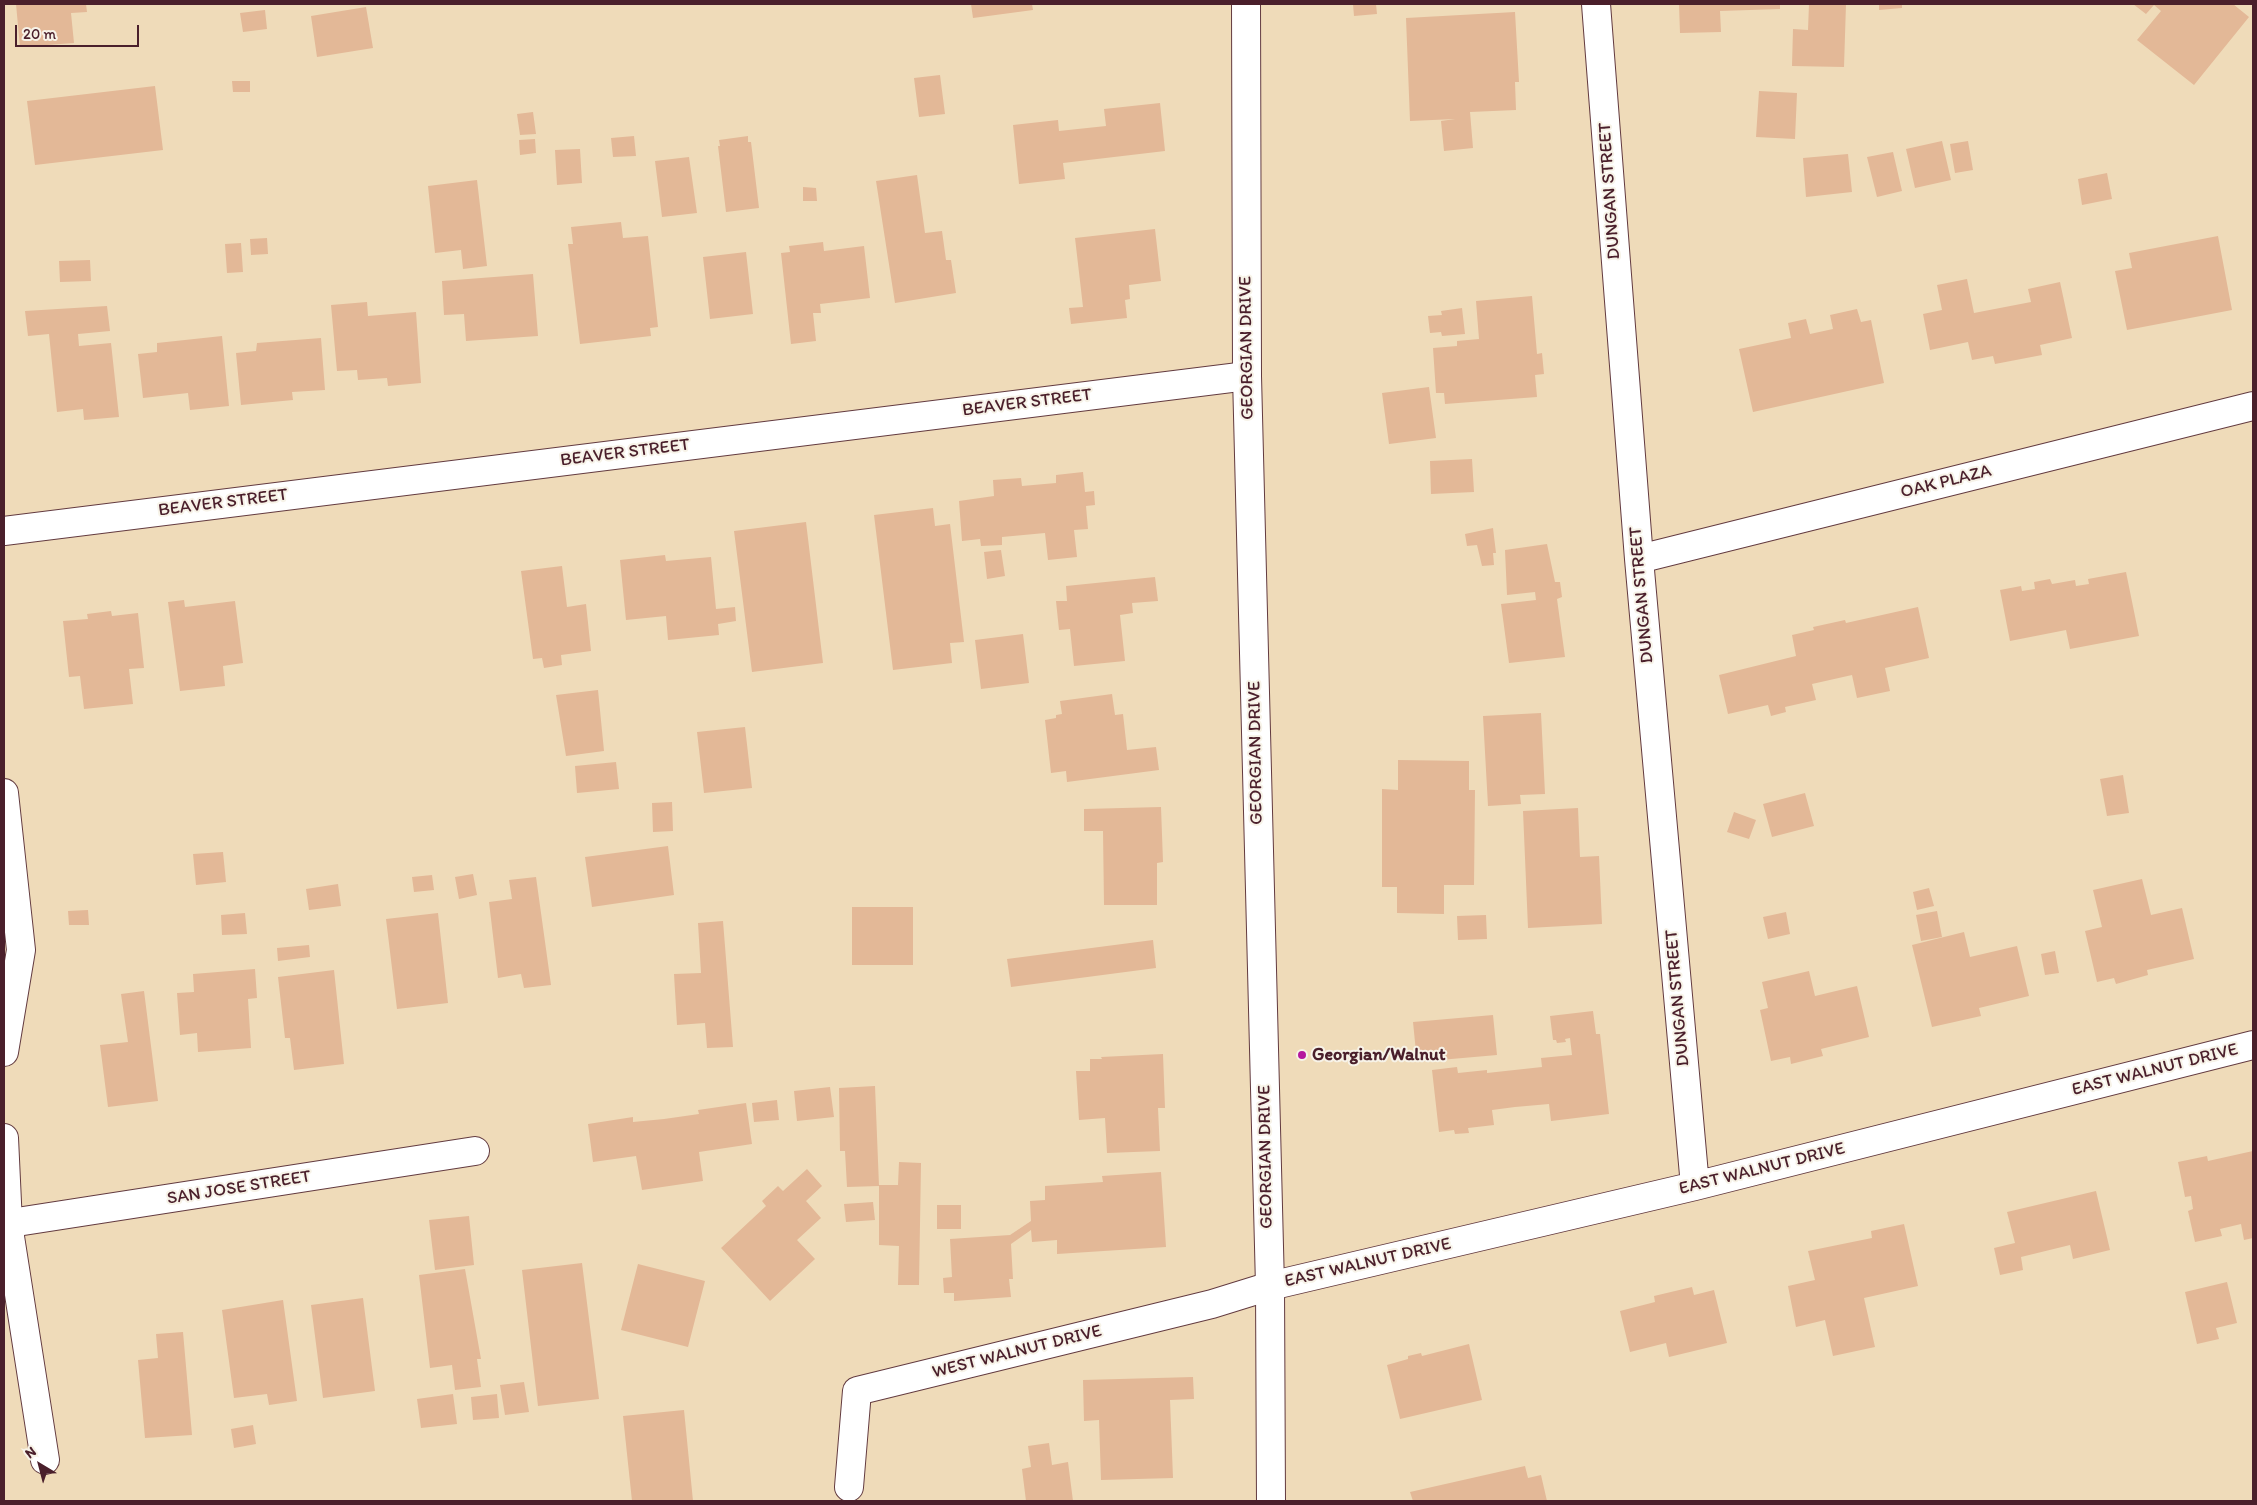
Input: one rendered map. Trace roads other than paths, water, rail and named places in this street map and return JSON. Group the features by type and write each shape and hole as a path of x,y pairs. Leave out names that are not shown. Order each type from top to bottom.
{"street":[{"name":"GEORGIAN DRIVE","path":"1246,4 1247,376 1270,1286 1271,1501"},
{"name":"DUNGAN STREET","path":"1596,4 1639,559 1696,1186"},
{"name":"BEAVER STREET","path":"4,531 1247,376"},
{"name":"OAK PLAZA","path":"1639,559 2253,406"},
{"path":"4,793 21,950 4,1052"},
{"name":"EAST WALNUT DRIVE","path":"1270,1286 1696,1186 2253,1045"},
{"path":"4,1138 6,1224 45,1460"},
{"name":"SAN JOSE STREET","path":"6,1224 475,1151"},
{"name":"WEST WALNUT DRIVE","path":"848,1487 857,1392 1212,1304 1270,1286"}],"place":[{"name":"Georgian/Walnut","path":"1302,1055"}]}
